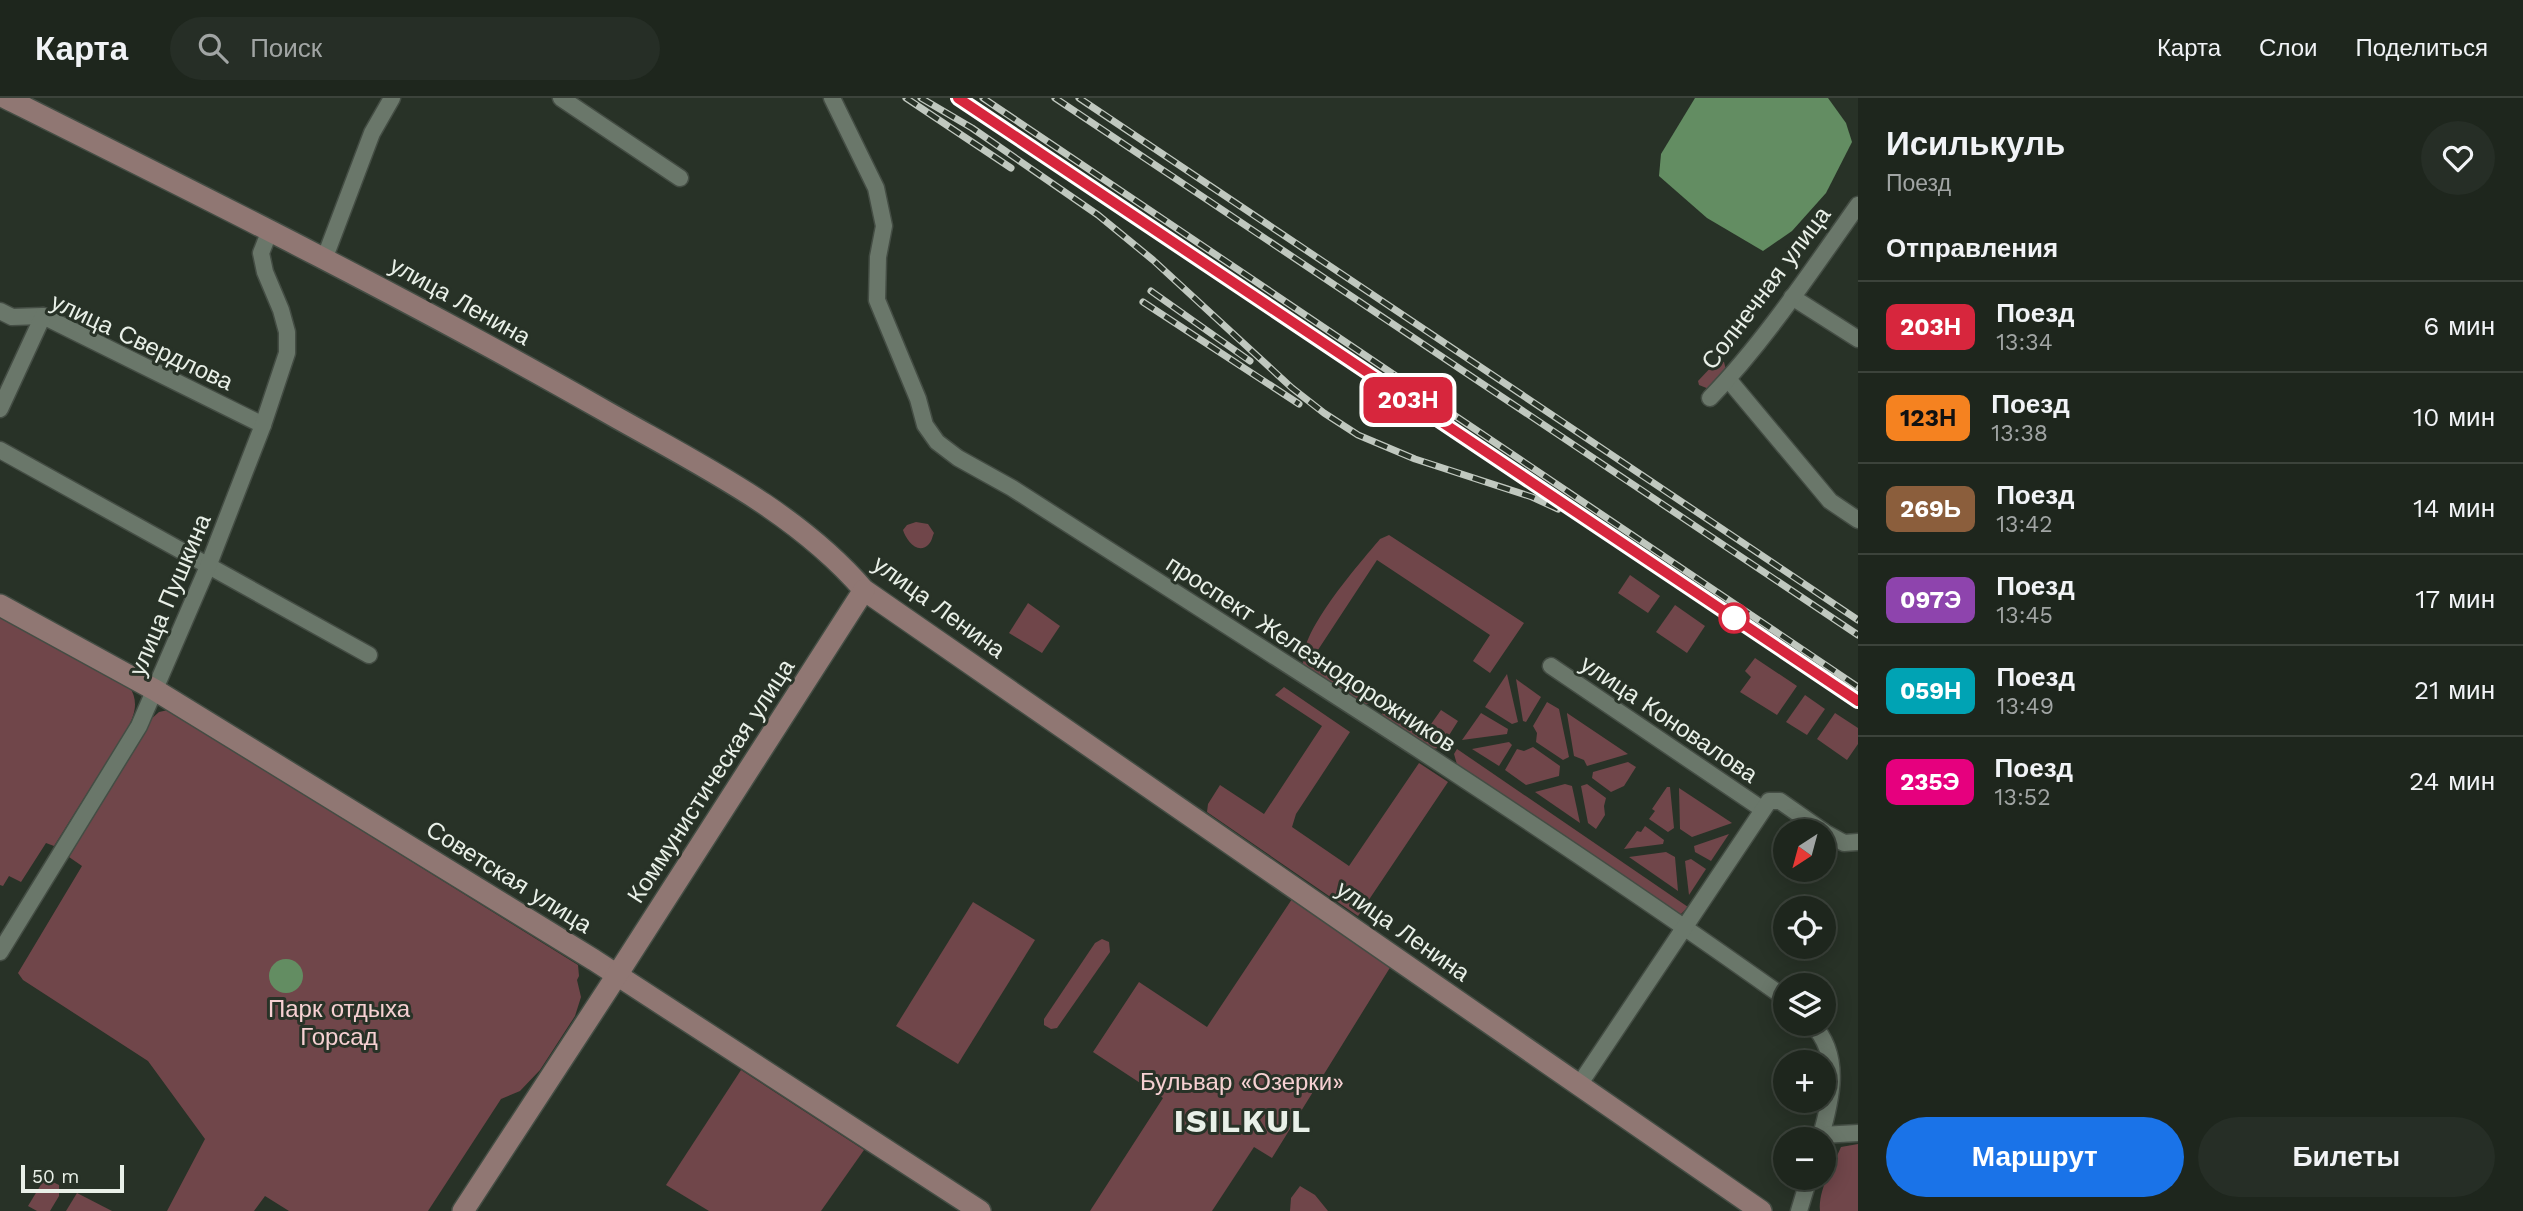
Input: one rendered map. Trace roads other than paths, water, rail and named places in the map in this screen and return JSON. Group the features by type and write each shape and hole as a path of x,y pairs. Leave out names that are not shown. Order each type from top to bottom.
{"street":[{"name":"улица Ленина","path":"6,98 325,257 550,380 742,490 817,541 843,565 864,590 1761,1211"},
{"path":"325,257 372,132 392,98"},
{"path":"561,98 680,178"},
{"name":"проспект Железнодорожников","path":"832,98 876,188 884,226 878,257 877,300 926,425 937,442 958,458 1012,488 1366,716 1685,926 1773,989"},
{"name":"Солнечная улица","path":"1710,398 1792,297 1858,205"},
{"name":"улица Пушкина","path":"0,952 139,726 209,564 263,425 287,353 287,332 265,272 261,253 270,230"},
{"path":"1792,297 1858,339"},
{"name":"улица Свердлова","path":"0,311 12,317 43,316 263,425"},
{"path":"0,409 43,316"},
{"path":"1728,379 1829,501 1858,520"},
{"path":"0,450 369,655"},
{"name":"Коммунистическая улица","path":"463,1211 864,590"},
{"name":"Советская улица","path":"0,605 155,690 617,975 980,1211"},
{"name":"улица Коновалова","path":"1551,666 1766,805 1780,802 1805,819"},
{"path":"1579,1085 1766,805"},
{"name":"улица Коновалова","path":"1836,838 1844,843 1858,842"},
{"path":"1822,1036 1833,1060 1830,1104 1824,1127"},
{"path":"1836,1135 1858,1133"},
{"path":"1799,1211 1805,1190"}],"railway":[{"path":"906,98 1011,168"},
{"path":"921,98 972,128 1098,215 1153,260 1292,388 1358,435 1415,459 1532,497 1558,509"},
{"path":"958,98 1858,701"},
{"path":"983,98 1858,687"},
{"path":"1055,98 1858,635"},
{"path":"1079,98 1858,620"},
{"path":"1151,291 1250,361"},
{"path":"1143,302 1299,404"}],"train":[{"name":"203Н","path":"958,98 1858,701"}],"district":[{"name":"ISILKUL","path":"1243,1121"}],"park label":[{"name":"Парк отдыха Горсад","path":"339,1023"},
{"name":"Бульвар «Озерки»","path":"1242,1082"}]}
